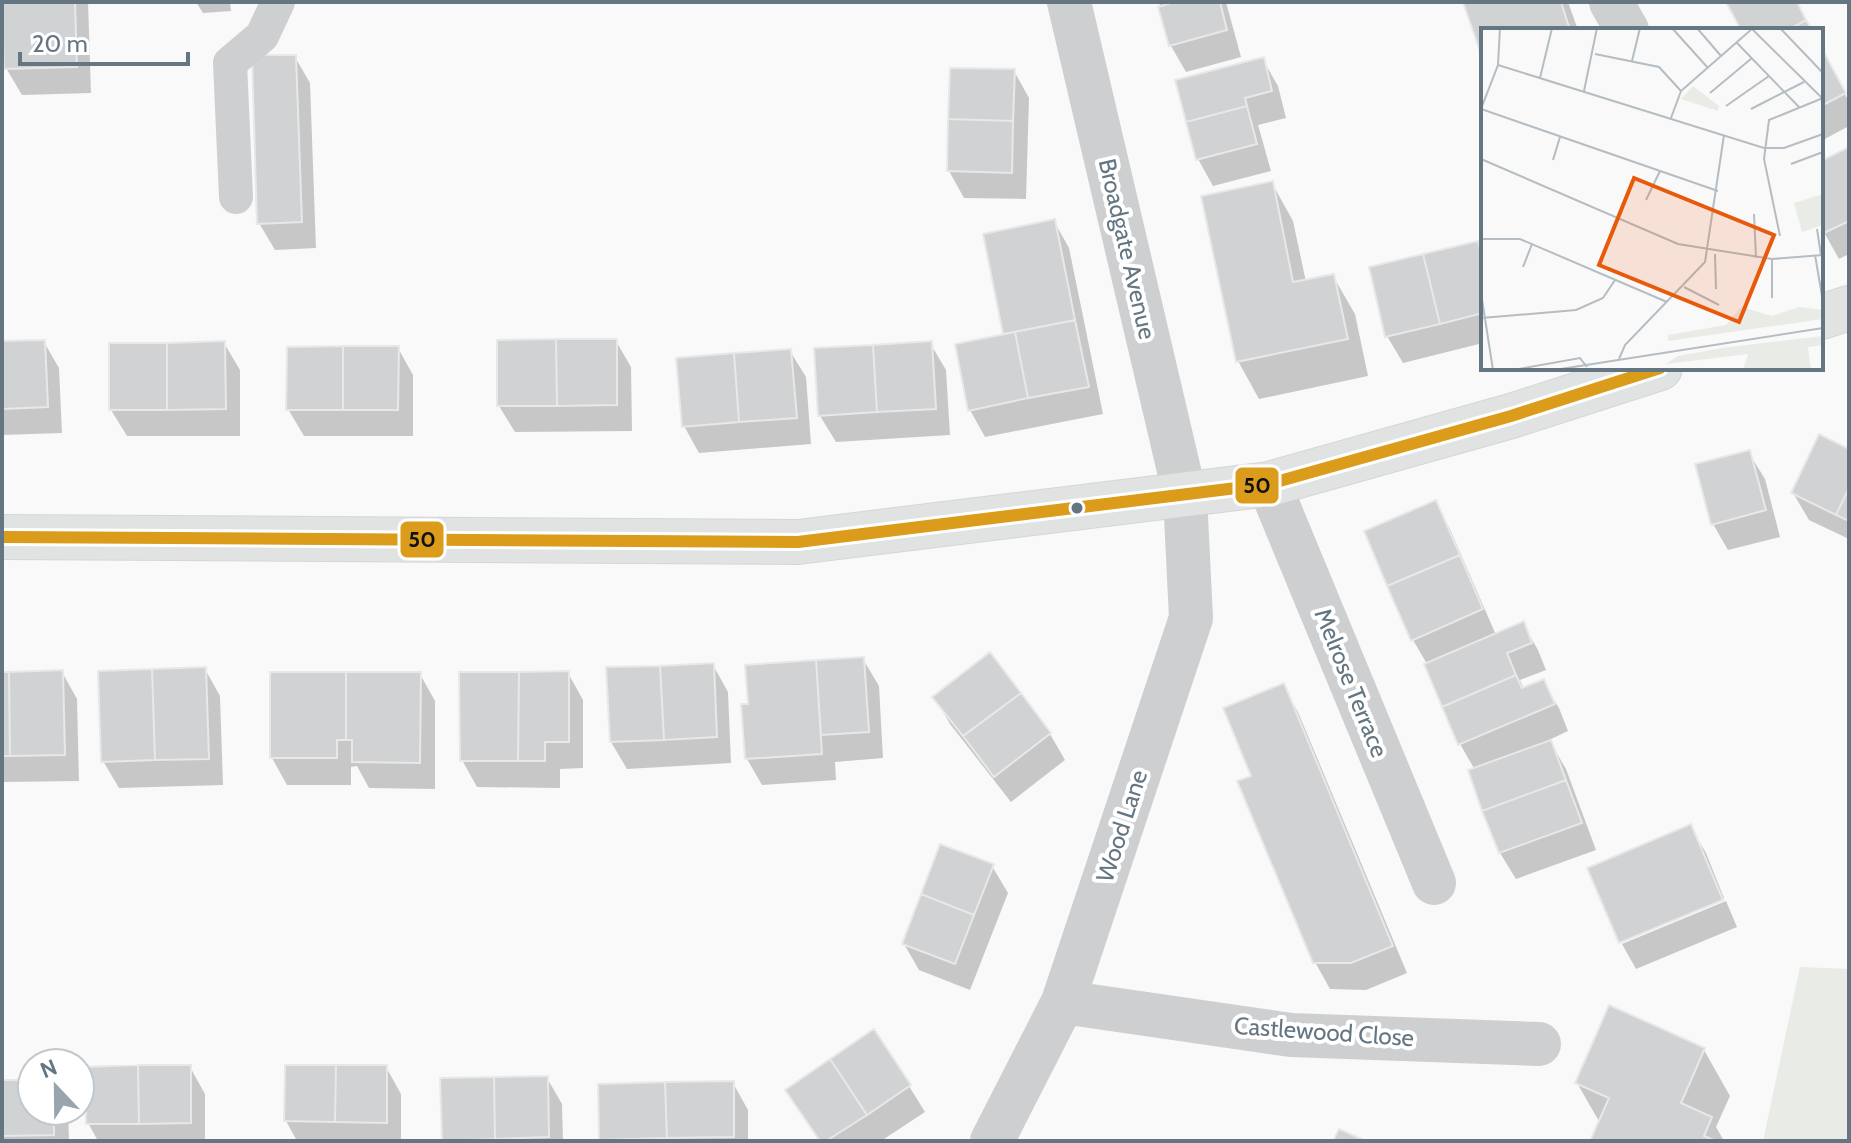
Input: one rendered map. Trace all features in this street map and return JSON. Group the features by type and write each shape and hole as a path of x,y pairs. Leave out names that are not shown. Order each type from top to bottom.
{"street":[{"name":"Broadgate Avenue","path":"1069,2 1185,496"},
{"path":"1611,2 1626,28"},
{"path":"1823,316 1849,308"},
{"path":"2,537 798,542 1269,484 1511,416 1654,370"},
{"name":"Melrose Terrace","path":"1269,484 1434,883"},
{"name":"Wood Lane","path":"992,1141 1063,1002 1191,618 1185,496"},
{"name":"Castlewood Close","path":"1063,1002 1291,1035 1539,1044"}],"lane":[{"path":"236,197 230,63 262,36 278,2"}],"shaded area":[{"path":"1800,967 1849,969 1849,1141 1763,1141"}],"building":[{"path":"2,2 75,2 77,67 4,69"},
{"path":"1174,2 1220,2 1227,30 1169,46 1158,7"},
{"path":"1463,2 1561,2 1569,28 1481,28 1481,54"},
{"path":"1726,2 1797,2 1806,20 1792,28 1740,28"},
{"path":"1806,20 1811,28 1792,28"},
{"path":"1823,51 1846,93 1823,105"},
{"path":"252,55 296,55 302,222 257,224"},
{"path":"1264,57 1272,91 1245,98 1247,106 1186,122 1175,80"},
{"path":"950,68 1015,69 1013,121 948,119"},
{"path":"1247,106 1257,144 1196,160 1186,122"},
{"path":"948,119 1013,121 1012,173 947,171"},
{"path":"1849,147 1849,221 1823,234 1823,160"},
{"path":"1273,181 1293,282 1334,274 1348,339 1236,362 1201,196"},
{"path":"1055,219 1075,320 1003,334 983,234"},
{"path":"1478,241 1481,254 1481,314 1440,324 1423,254"},
{"path":"1423,254 1440,324 1385,337 1369,267"},
{"path":"1075,320 1089,387 1028,398 1015,332"},
{"path":"1015,332 1028,398 968,411 955,344"},
{"path":"556,339 557,406 497,406 497,340"},
{"path":"556,339 617,339 617,405 557,406"},
{"path":"45,340 48,407 2,409 2,341"},
{"path":"225,341 226,409 167,410 167,343"},
{"path":"932,341 936,409 877,412 873,345"},
{"path":"109,343 167,343 167,410 109,410"},
{"path":"873,345 877,412 818,416 814,348"},
{"path":"343,346 343,410 286,410 287,347"},
{"path":"343,346 399,346 398,410 343,410"},
{"path":"791,349 797,418 739,422 734,353"},
{"path":"734,353 739,422 682,427 676,358"},
{"path":"1819,434 1849,449 1849,488 1836,515 1791,493"},
{"path":"1750,450 1766,510 1711,525 1695,464"},
{"path":"1849,488 1849,521 1836,515"},
{"path":"1436,500 1460,555 1387,586 1364,531"},
{"path":"1460,555 1483,609 1411,641 1387,586"},
{"path":"1524,621 1532,643 1507,653 1516,675 1442,707 1424,664"},
{"path":"990,652 1021,693 963,736 932,697"},
{"path":"864,657 869,732 821,735 816,660"},
{"path":"816,660 822,754 745,759 741,704 748,704 745,665"},
{"path":"714,663 717,737 664,740 660,666"},
{"path":"660,666 664,740 610,742 606,667"},
{"path":"206,667 209,759 155,760 152,669"},
{"path":"152,669 155,760 101,762 98,671"},
{"path":"63,670 65,755 10,756 9,672"},
{"path":"569,671 569,742 545,742 545,761 518,761 519,672"},
{"path":"2,672 9,672 10,756 2,756"},
{"path":"270,672 346,672 346,740 337,740 337,758 270,758"},
{"path":"346,672 421,672 420,763 352,762 352,740 346,740"},
{"path":"459,672 519,672 518,761 460,761"},
{"path":"1516,675 1522,688 1544,679 1555,704 1458,745 1442,707"},
{"path":"1284,683 1393,946 1351,963 1313,963 1237,781 1251,776 1223,708"},
{"path":"1021,693 1051,733 994,777 963,736"},
{"path":"1551,740 1566,780 1482,811 1468,770"},
{"path":"1566,780 1582,823 1499,853 1482,811"},
{"path":"1691,824 1723,900 1619,943 1587,868"},
{"path":"940,844 994,864 974,915 921,894"},
{"path":"921,894 974,915 955,964 902,944"},
{"path":"1609,1005 1705,1048 1681,1103 1712,1117 1704,1136 1716,1141 1590,1141 1609,1098 1575,1083"},
{"path":"874,1029 911,1085 867,1115 830,1059"},
{"path":"830,1059 867,1115 826,1141 820,1141 785,1090"},
{"path":"138,1065 191,1065 191,1123 139,1124"},
{"path":"138,1065 139,1124 96,1124 96,1067"},
{"path":"285,1065 336,1065 335,1122 284,1121"},
{"path":"336,1065 387,1065 387,1123 335,1122"},
{"path":"548,1076 549,1137 495,1139 494,1077"},
{"path":"494,1077 495,1139 442,1141 440,1078"},
{"path":"2,1080 16,1080 16,1127 54,1127 54,1135 2,1136"},
{"path":"734,1081 734,1137 667,1138 665,1082"},
{"path":"665,1082 667,1138 599,1140 598,1084"},
{"path":"1339,1129 1366,1141 1333,1141"}],"transit line":[{"name":"50","path":"2,537 798,542 1269,484 1511,416 1654,370"}]}
